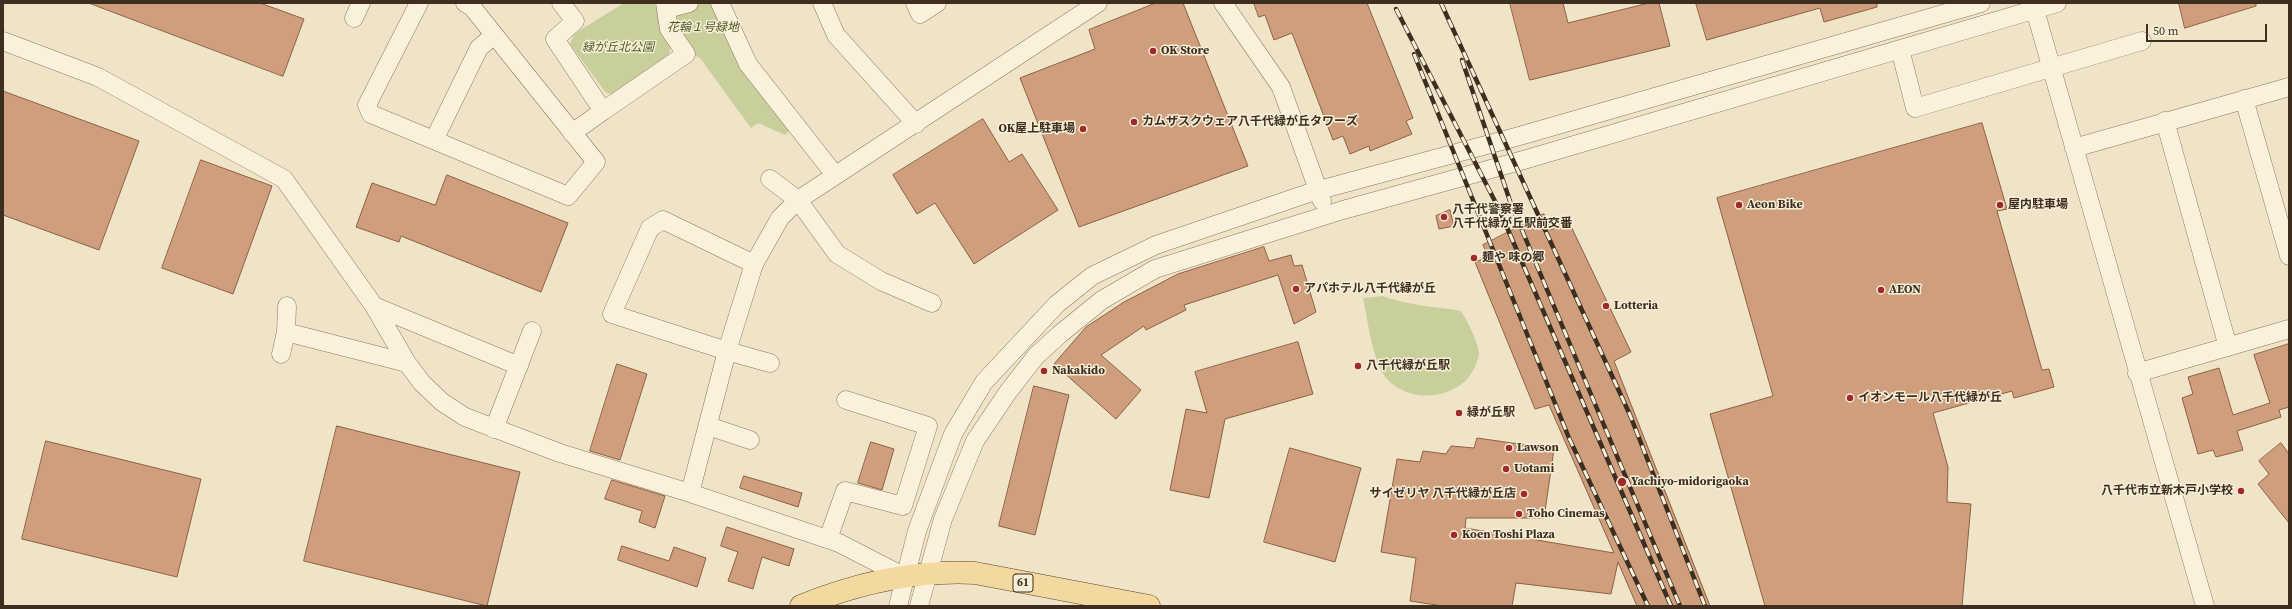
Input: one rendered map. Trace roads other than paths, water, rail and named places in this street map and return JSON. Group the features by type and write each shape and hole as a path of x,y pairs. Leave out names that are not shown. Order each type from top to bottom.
{"main road":[{"name":"61","path":"801,606 870,584 905,577 955,572 975,574 1149,606"}],"street":[{"path":"419,3 367,106 371,114 568,196 596,162 472,7 465,3"},
{"path":"561,3 575,21 555,39 603,111"},
{"path":"572,133 686,54 669,29 666,6 689,3"},
{"path":"720,3 748,64 835,175"},
{"path":"822,3 836,35 916,124"},
{"path":"915,3 920,14 937,3"},
{"path":"690,493 727,351 754,264 780,218 798,200 916,124 1098,3"},
{"path":"1223,3 1280,87 1319,190 1326,215"},
{"path":"898,606 917,531 953,434 984,382 1057,304 1092,276 1156,246 1319,190 1516,137 1981,3"},
{"path":"919,606 944,519 975,441 1008,392 1031,362 1060,334 1102,300 1155,269 1326,215 1527,159 1900,49 2034,6 2057,3"},
{"path":"2034,6 2137,373 2205,606"},
{"path":"434,140 479,48 494,35"},
{"path":"3,41 98,77 284,178 374,306 407,363 422,383 442,402 464,417 560,454 690,493 828,539 905,577"},
{"path":"1900,49 1915,108 2142,41"},
{"path":"2074,148 2289,87"},
{"path":"2244,99 2289,256"},
{"path":"2165,121 2228,347"},
{"path":"770,179 798,200 837,254 881,282 932,303"},
{"path":"754,264 663,220 650,228 612,314 727,351 770,363"},
{"path":"281,354 286,332 286,306"},
{"path":"374,306 519,366"},
{"path":"2137,373 2289,329"},
{"path":"494,429 532,331"},
{"path":"286,332 407,363"},
{"path":"828,539 845,492 903,506 928,426 846,400"},
{"path":"708,426 750,440"}],"railway":[{"path":"1441,3 1630,415 1705,606"},
{"path":"1396,9 1499,209 1671,606"},
{"path":"1414,54 1569,438 1648,606"},
{"path":"1462,60 1511,204 1680,606"}],"place":[{"name":"OK Store","path":"1153,51"},
{"name":"カムザスクウェア八千代緑が丘タワーズ","path":"1134,122"},
{"name":"OK屋上駐車場","path":"1083,129"},
{"name":"Aeon Bike","path":"1739,205"},
{"name":"屋内駐車場","path":"2000,205"},
{"name":"八千代警察署 八千代緑が丘駅前交番","path":"1444,217"},
{"name":"麺や 味の郷","path":"1474,258"},
{"name":"アパホテル八千代緑が丘","path":"1296,289"},
{"name":"AEON","path":"1881,290"},
{"name":"Lotteria","path":"1606,306"},
{"name":"八千代緑が丘駅","path":"1358,366"},
{"name":"Nakakido","path":"1044,371"},
{"name":"イオンモール八千代緑が丘","path":"1850,398"},
{"name":"緑が丘駅","path":"1459,413"},
{"name":"Lawson","path":"1509,448"},
{"name":"Uotami","path":"1506,469"},
{"name":"Yachiyo-midorigaoka","path":"1622,482"},
{"name":"八千代市立新木戸小学校","path":"2241,491"},
{"name":"サイゼリヤ 八千代緑が丘店","path":"1524,494"},
{"name":"Toho Cinemas","path":"1519,514"},
{"name":"Koen Toshi Plaza","path":"1454,535"}],"park label":[{"name":"花輪１号緑地","path":"703,28"},
{"name":"緑が丘北公園","path":"618,48"}]}
